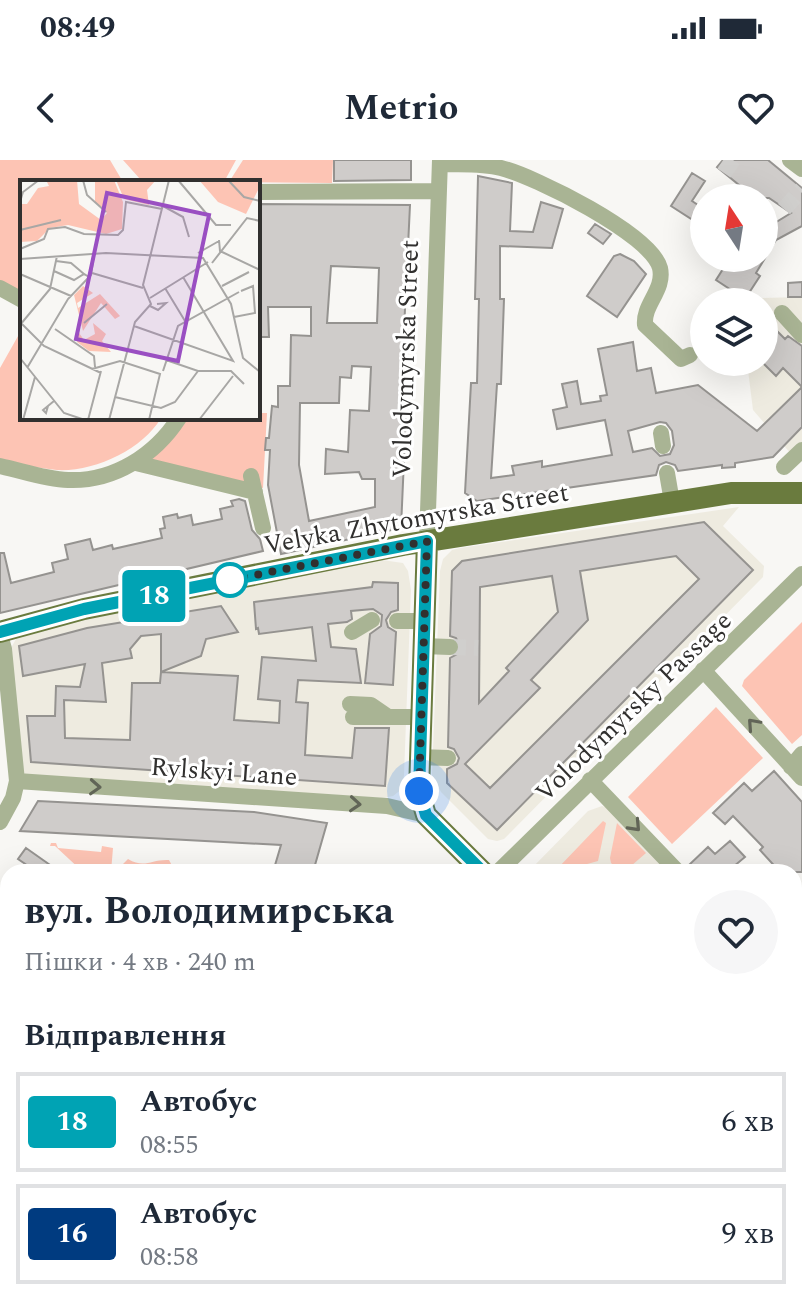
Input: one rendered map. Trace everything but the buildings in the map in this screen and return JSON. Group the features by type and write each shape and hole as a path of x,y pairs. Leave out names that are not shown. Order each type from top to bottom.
{"main road":[{"name":"Velyka Zhytomyrska Street","path":"0,634 84,609 427,541 731,493 801,494"},
{"name":"Volodymyrska Street","path":"426,815 419,791 418,757 427,541"},
{"path":"426,815 475,864"}],"street":[{"path":"790,160 802,169"},
{"path":"440,162 506,169 607,217 643,245 659,263 661,281 646,313 644,323 647,329 681,359 690,355"},
{"name":"Volodymyrska Street","path":"427,541 440,162"},
{"path":"260,192 439,191"},
{"path":"0,288 20,299"},
{"path":"782,313 802,335"},
{"path":"0,466 67,480 100,476 136,463 158,445 177,420"},
{"path":"784,467 802,450"},
{"path":"136,463 253,484 263,528"},
{"path":"667,473 672,502"},
{"name":"Volodymyrsky Passage","path":"506,864 801,576"},
{"path":"352,632 372,620"},
{"path":"397,621 424,621"},
{"path":"0,634 17,781 13,798 0,822"},
{"path":"423,646 450,647"},
{"path":"703,670 798,766"},
{"path":"352,710 371,705 387,716 419,717"},
{"path":"418,757 448,758"},
{"path":"590,780 670,864"},
{"name":"Rylskyi Lane","path":"17,781 387,806 426,815"}],"shaded area":[{"path":"0,160 110,160 122,180 20,180 20,297 0,285"},
{"path":"123,160 236,160 225,180 140,179"},
{"path":"243,160 333,160 332,183 230,180"},
{"path":"802,297 802,445 792,455 753,410 749,376 778,376 778,298"},
{"path":"20,333 20,420 160,420 153,430 130,449 86,467 57,470 0,462 0,368"},
{"path":"260,413 267,413 263,488 145,461 171,440 186,420 260,420"},
{"path":"739,507 723,526 764,566 763,577 504,839 488,839 441,792 432,775 443,559 452,550 460,548"},
{"path":"382,560 403,563 408,571 411,590 404,775 402,789 393,796 383,798 22,775 11,648 16,639 87,618"},
{"path":"802,622 802,735 792,744 742,686 744,680"},
{"path":"716,707 763,758 672,844 628,797"},
{"path":"602,806 608,808 663,864 536,864 588,811"},
{"path":"603,821 606,823 598,861 562,864"},
{"path":"617,823 646,853 633,864 612,864 610,858"},
{"path":"56,843 58,848 101,852 102,846 113,848 112,864 74,864 55,846 50,846"},
{"path":"128,859 144,863 169,860 171,864 123,864"}],"tunnel":[{"path":"724,173 733,160"},
{"path":"784,209 802,189"},
{"path":"450,647 478,648"}],"bus line":[{"name":"18","path":"0,632 84,609 427,541 419,791 426,815 475,864"}],"route":[{"path":"230,580 427,541 419,791"}]}
